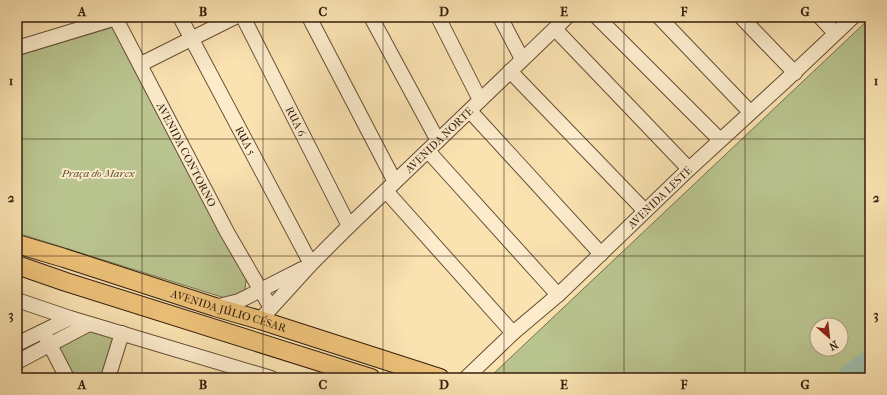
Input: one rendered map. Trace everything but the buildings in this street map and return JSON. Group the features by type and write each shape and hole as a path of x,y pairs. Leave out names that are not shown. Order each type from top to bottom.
{"main road":[{"name":"AVENIDA JÚLIO CÉSAR","path":"17,244 72,260 215,308 265,314 440,378"},
{"name":"AVENIDA JÚLIO CÉSAR","path":"17,265 371,378"}],"street":[{"path":"17,48 115,17"},
{"name":"AVENIDA CONTORNO","path":"115,17 141,64 176,136 227,232 261,290 265,314"},
{"name":"RUA 5","path":"180,17 311,264"},
{"path":"141,64 235,17"},
{"name":"RUA 6","path":"243,17 349,226"},
{"path":"309,17 390,187 514,333"},
{"path":"371,17 438,141"},
{"path":"438,17 480,100"},
{"path":"500,17 522,59"},
{"name":"AVENIDA NORTE","path":"311,264 566,17"},
{"path":"598,17 720,140"},
{"path":"659,17 750,112"},
{"path":"741,17 795,73"},
{"path":"820,17 835,33"},
{"name":"AVENIDA LESTE","path":"466,378 514,333 558,296 688,169 795,73 853,17"},
{"path":"555,29 688,169"},
{"path":"510,71 645,210"},
{"path":"470,110 601,254"},
{"path":"428,151 558,296"},
{"path":"215,308 239,301 311,264"},
{"path":"265,314 311,264"},
{"path":"247,266 262,275 282,279"},
{"path":"17,300 89,324 271,378"},
{"path":"17,344 70,318"},
{"path":"17,362 89,324"},
{"path":"43,331 67,378"},
{"path":"108,378 122,333"}],"green space":[{"path":"870,18 870,378 498,378 491,376"},
{"name":"Praça do Marex","path":"113,27 246,279 245,290 239,296 225,298 17,233 17,56"},
{"path":"90,328 116,336 102,378 73,378 57,346"}],"waterway":[{"path":"845,378 848,373 870,358"}]}
